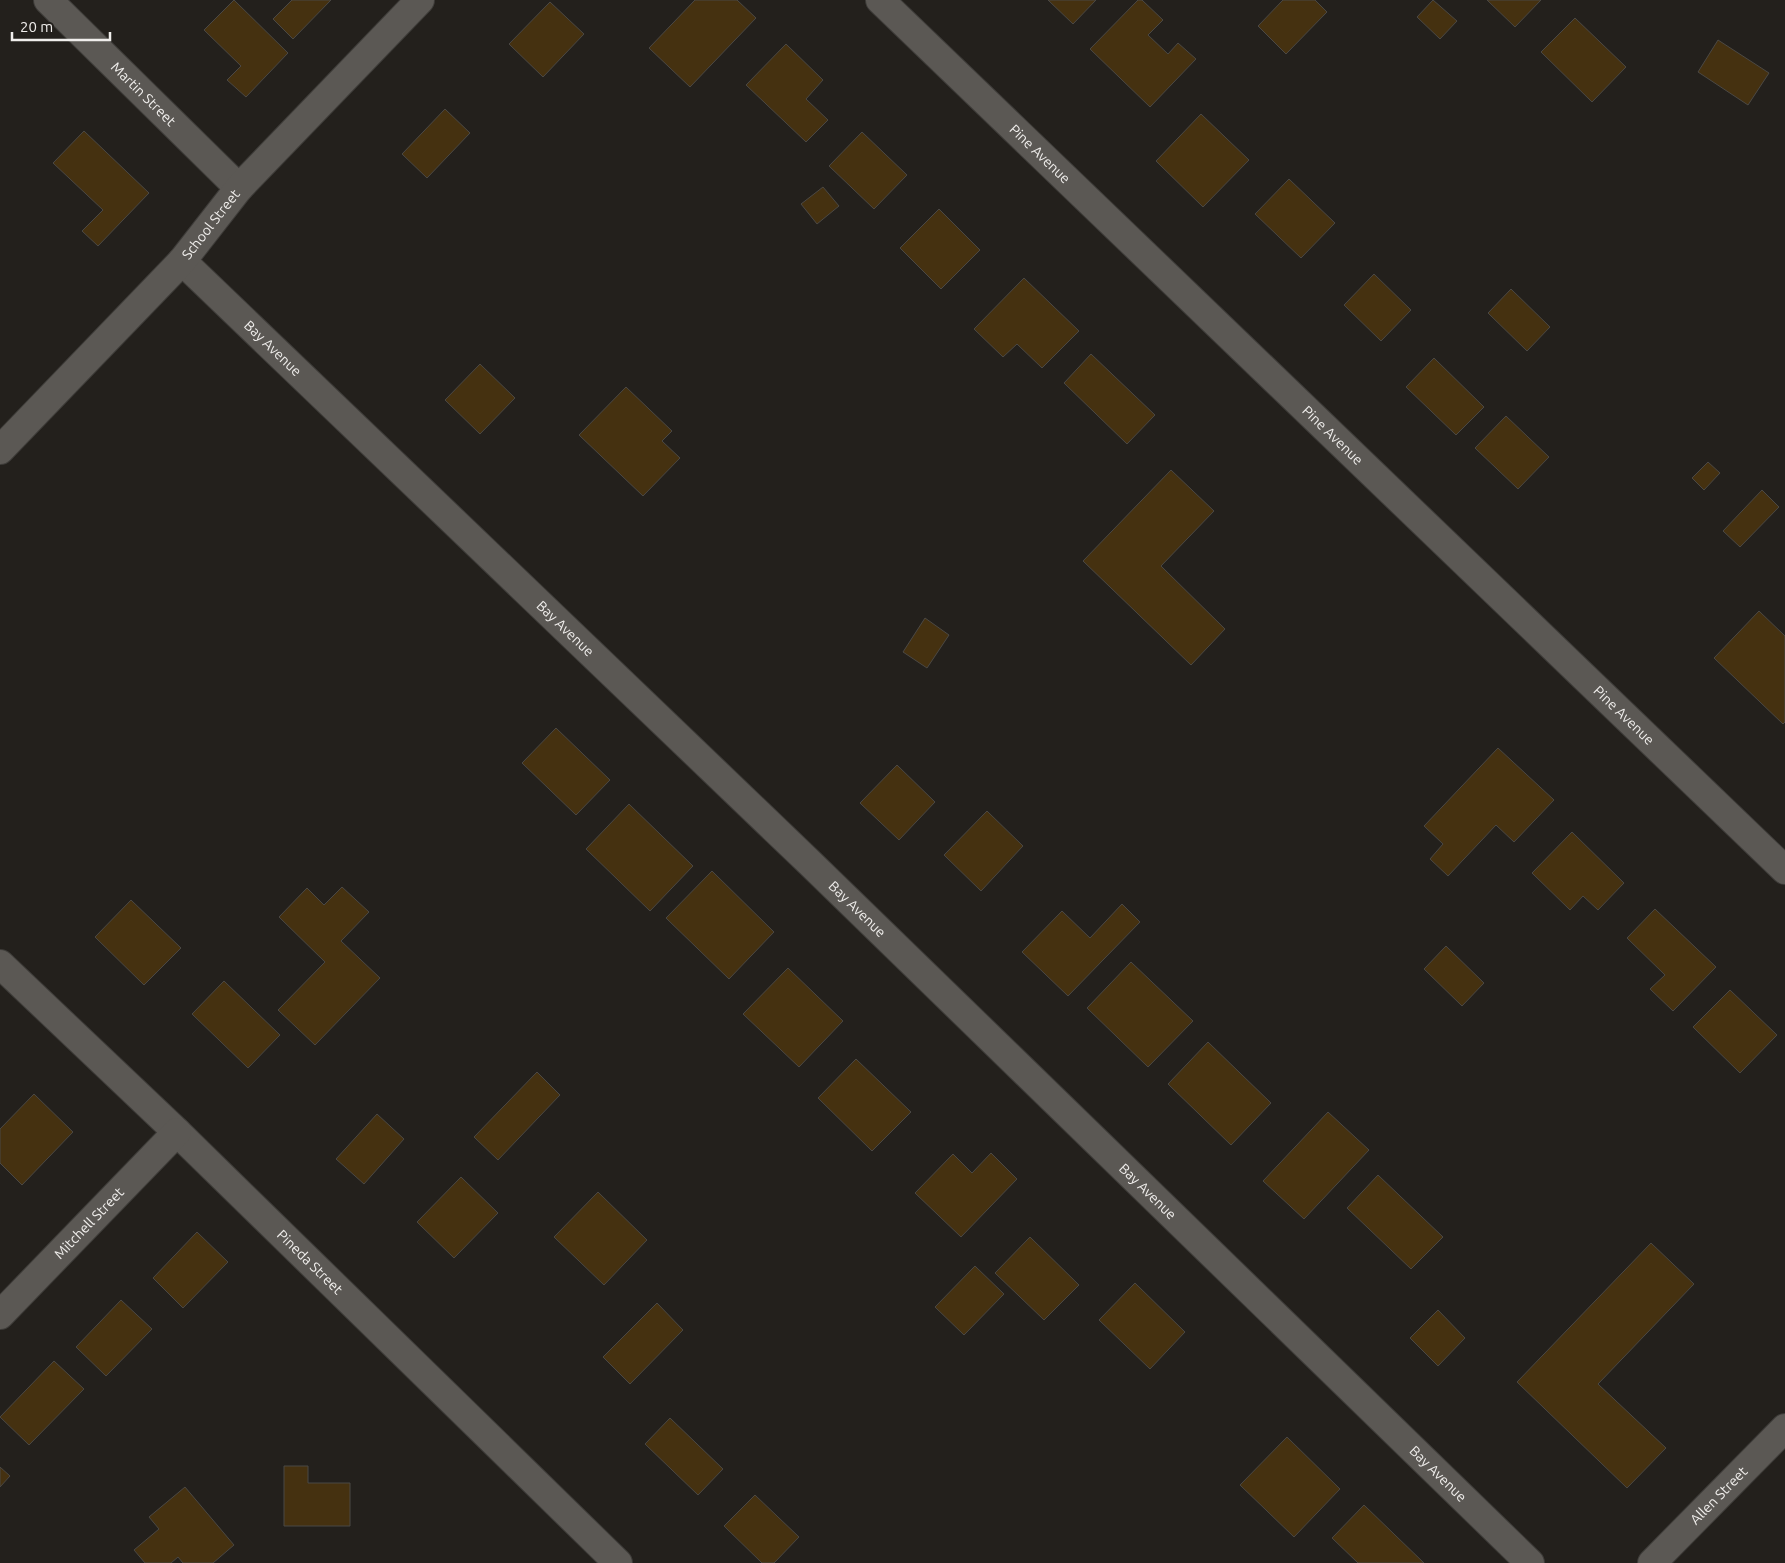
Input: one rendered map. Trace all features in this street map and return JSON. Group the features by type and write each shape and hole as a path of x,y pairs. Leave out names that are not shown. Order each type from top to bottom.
{"street":[{"name":"Martin Street","path":"48,0 239,188"},
{"name":"School Street","path":"0,450 182,261 239,188 420,0"},
{"name":"Pine Avenue","path":"880,0 1785,870"},
{"name":"Bay Avenue","path":"182,261 817,870 1530,1563"},
{"name":"Pineda Street","path":"0,964 177,1132 618,1563"},
{"name":"Mitchell Street","path":"6,1298 177,1132"},
{"name":"Allen Street","path":"1652,1563 1785,1428"}],"building":[{"path":"234,0 288,53 246,97 227,80 241,66 204,30"},
{"path":"292,0 331,0 293,39 273,19"},
{"path":"695,0 737,0 756,18 690,87 649,48"},
{"path":"1048,0 1096,0 1073,24"},
{"path":"1138,0 1142,0 1163,20 1148,35 1168,54 1178,43 1196,59 1150,107 1090,49"},
{"path":"1283,0 1315,0 1327,12 1286,54 1258,26"},
{"path":"1433,0 1457,21 1440,39 1417,17"},
{"path":"1487,0 1541,0 1515,27"},
{"path":"550,2 584,34 543,77 509,44"},
{"path":"1575,18 1626,67 1592,102 1541,52"},
{"path":"1718,40 1769,73 1748,105 1698,72"},
{"path":"786,44 823,80 806,99 828,120 806,142 746,85"},
{"path":"445,109 470,133 427,178 402,154"},
{"path":"1201,114 1249,160 1203,207 1156,161"},
{"path":"84,131 149,193 98,246 82,231 103,210 53,163"},
{"path":"862,132 907,175 874,209 829,166"},
{"path":"1289,179 1335,223 1301,258 1255,214"},
{"path":"823,187 839,206 817,224 801,204"},
{"path":"939,209 980,250 941,289 900,248"},
{"path":"1374,274 1411,310 1381,341 1344,305"},
{"path":"1024,278 1079,331 1042,368 1017,344 1003,357 974,329"},
{"path":"1511,289 1550,327 1527,351 1488,313"},
{"path":"1091,354 1155,415 1127,444 1064,383"},
{"path":"1434,358 1484,407 1456,435 1406,387"},
{"path":"480,364 515,398 480,434 445,400"},
{"path":"626,387 672,431 662,441 680,458 643,496 579,435"},
{"path":"1506,416 1549,457 1518,489 1475,448"},
{"path":"1708,462 1720,473 1704,490 1692,478"},
{"path":"1171,470 1214,511 1161,566 1225,629 1191,665 1083,561"},
{"path":"1762,490 1779,507 1740,547 1723,531"},
{"path":"1759,611 1785,636 1785,722 1783,724 1714,658"},
{"path":"925,618 949,635 927,668 903,652"},
{"path":"556,728 610,780 576,815 522,763"},
{"path":"1498,748 1554,800 1514,842 1496,825 1448,876 1430,859 1443,844 1424,826"},
{"path":"897,765 935,802 899,840 860,803"},
{"path":"629,804 693,866 650,911 586,849"},
{"path":"987,811 1023,846 981,891 944,855"},
{"path":"1572,832 1624,883 1598,910 1583,896 1570,910 1532,873"},
{"path":"712,871 774,932 729,979 666,918"},
{"path":"342,887 369,912 341,941 380,978 315,1045 278,1010 325,962 279,917 307,888 324,905"},
{"path":"131,900 181,948 144,985 95,937"},
{"path":"1122,904 1140,922 1068,996 1022,952 1062,911 1090,938"},
{"path":"1655,909 1716,967 1673,1011 1650,989 1665,975 1627,938"},
{"path":"1446,946 1484,983 1462,1006 1424,969"},
{"path":"1131,962 1193,1021 1148,1067 1087,1008"},
{"path":"788,968 843,1021 799,1067 743,1014"},
{"path":"224,981 280,1035 248,1068 192,1014"},
{"path":"1730,990 1777,1035 1740,1073 1693,1027"},
{"path":"1208,1042 1271,1103 1231,1145 1168,1084"},
{"path":"856,1059 911,1112 872,1151 818,1098"},
{"path":"537,1072 560,1095 498,1160 474,1137"},
{"path":"34,1094 73,1132 22,1185 0,1163 0,1129"},
{"path":"1328,1112 1369,1150 1304,1219 1263,1181"},
{"path":"377,1114 404,1139 364,1184 336,1159"},
{"path":"991,1153 1017,1179 961,1237 915,1193 953,1154 972,1173"},
{"path":"1378,1175 1443,1237 1411,1269 1347,1208"},
{"path":"461,1177 498,1213 454,1258 417,1222"},
{"path":"598,1192 647,1240 604,1285 554,1237"},
{"path":"197,1232 228,1262 183,1308 153,1278"},
{"path":"1030,1237 1079,1285 1044,1320 995,1273"},
{"path":"1651,1243 1694,1284 1598,1384 1666,1448 1627,1488 1517,1382"},
{"path":"975,1266 1004,1294 964,1335 935,1307"},
{"path":"1135,1283 1185,1332 1150,1369 1099,1320"},
{"path":"121,1300 152,1329 106,1376 76,1347"},
{"path":"657,1303 683,1330 630,1384 603,1357"},
{"path":"1438,1310 1465,1338 1438,1366 1410,1338"},
{"path":"54,1361 84,1389 29,1445 0,1417"},
{"path":"670,1418 723,1469 698,1495 645,1444"},
{"path":"1287,1437 1340,1489 1294,1537 1240,1485"},
{"path":"284,1466 308,1466 308,1483 350,1483 350,1526 284,1526"},
{"path":"0,1467 10,1476 0,1487"},
{"path":"185,1487 234,1545 213,1563 183,1563 178,1557 171,1563 145,1563 134,1550 159,1529 149,1517"},
{"path":"755,1495 799,1537 774,1563 762,1563 724,1526"},
{"path":"1364,1505 1424,1563 1358,1563 1332,1538"}]}
